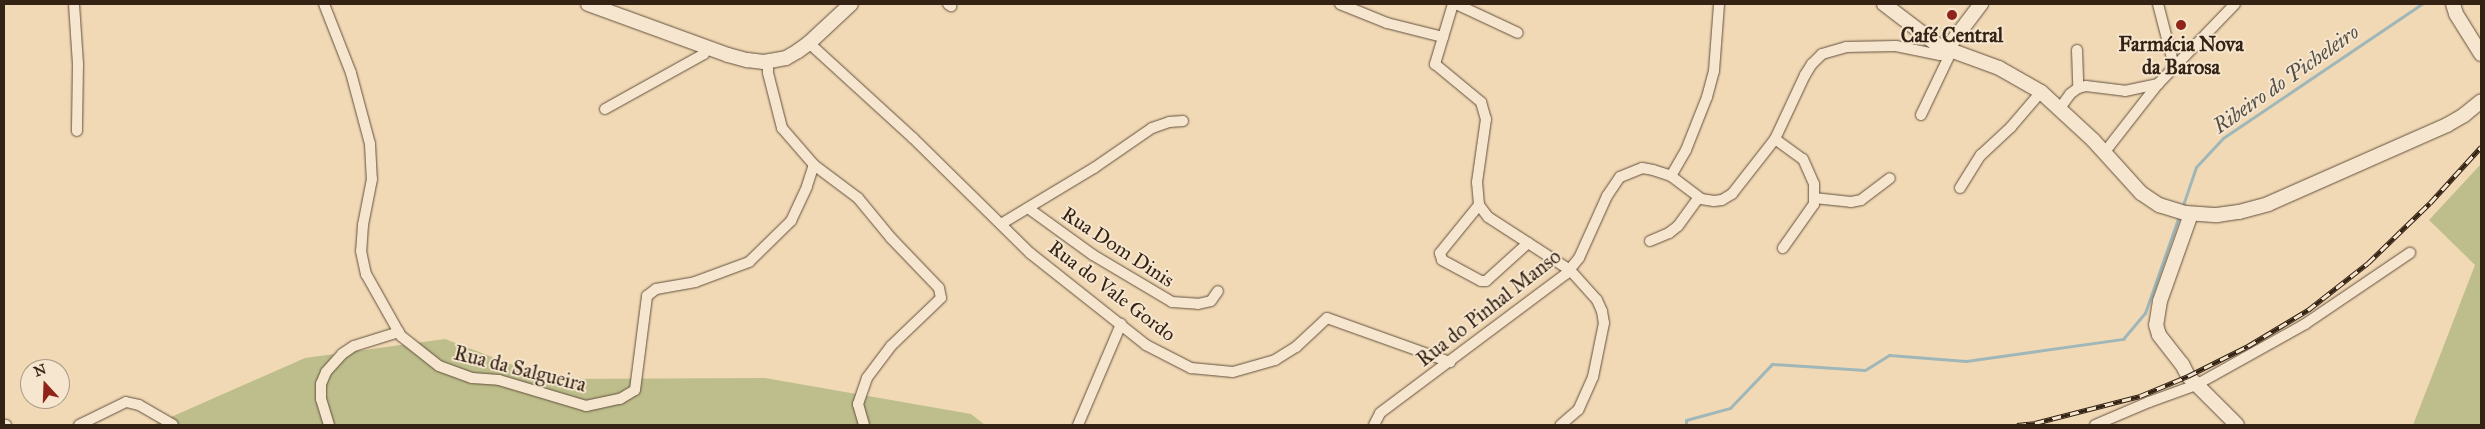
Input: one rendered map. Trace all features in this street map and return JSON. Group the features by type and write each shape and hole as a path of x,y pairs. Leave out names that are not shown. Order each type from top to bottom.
{"main road":[{"path":"594,5 746,60 768,61 786,58 809,44 851,4"},
{"path":"1884,4 1948,51 1999,68 2041,92 2060,108 2141,193 2153,202 2184,212 2239,212 2268,204 2447,125 2464,115 2481,101"},
{"path":"1948,51 1982,4"},
{"path":"2453,4 2456,14 2480,49"},
{"path":"2184,212 2160,301 2156,325 2159,335 2196,385 2236,425"}],"street":[{"path":"74,4 78,64 77,131"},
{"name":"Rua da Salgueira","path":"324,4 351,73 370,144 372,179 363,225 362,251 366,274 401,336 439,366 472,378 499,380 586,406 620,399 634,390 647,296 656,289 695,282 749,262 790,221 814,165"},
{"path":"1340,4 1387,24 1443,37"},
{"path":"1518,33 1455,4 1435,64 1481,102 1486,119 1477,182 1479,205 1483,213 1570,270 1597,300 1604,323 1600,348 1584,399 1578,410 1561,425"},
{"path":"1671,176 1686,150 1714,71 1719,4"},
{"path":"2158,4 2174,66"},
{"path":"2104,153 2158,84 2235,4"},
{"name":"Rua do Vale Gordo","path":"809,44 913,138 1030,253 1146,344 1191,368 1233,372 1275,360 1296,347 1327,318 1450,362"},
{"path":"1650,241 1669,233 1678,226 1698,198 1714,201 1732,194 1775,139 1805,76 1812,64 1822,54 1846,47 1896,46 1940,55 1948,51"},
{"path":"605,109 704,54 707,47"},
{"path":"2077,50 2078,88"},
{"path":"1921,115 1948,51"},
{"path":"768,61 768,73 782,128 814,165 858,198 891,238 939,288 941,298 891,346 867,378 858,404 864,425"},
{"path":"2060,108 2078,88 2093,86 2125,91 2158,84"},
{"path":"1960,188 1980,155 2011,127 2041,92"},
{"path":"1001,224 1094,168 1152,128 1169,122 1183,121"},
{"path":"1775,139 1803,159 1813,178 1814,204 1783,248"},
{"name":"Rua do Pinhal Manso","path":"1374,425 1380,413 1570,270 1579,258 1608,196 1620,177 1642,168 1671,176 1698,198"},
{"path":"1814,198 1852,202 1868,195 1890,178"},
{"path":"1479,205 1440,253 1442,260 1481,281 1486,280 1528,243"},
{"name":"Rua Dom Dinis","path":"1028,208 1093,255 1172,302 1198,304 1211,301 1218,291"},
{"path":"2095,425 2149,402 2196,385 2305,324 2410,253"},
{"path":"1078,425 1121,324"},
{"path":"330,425 321,399 321,384 326,372 342,354 354,346 398,332"},
{"path":"80,425 126,402 139,405 173,425"}],"green space":[{"path":"2481,164 2481,425 2413,425 2475,265 2429,220"},
{"path":"445,339 550,379 765,378 971,414 985,425 153,425 305,358"}],"waterway":[{"name":"Ribeiro do Picheleiro","path":"2182,208 2196,167 2223,138 2422,4"},
{"name":"Ribeiro do Picheleiro","path":"1686,425 1686,420 1730,408 1772,364 1865,370 1889,355 1966,361 2123,339 2145,313 2179,216"}],"railway":[{"path":"2017,425 2035,423 2140,396 2188,376 2248,346 2308,310 2368,263 2430,203 2481,147"}],"place":[{"name":"Café Central","path":"1952,15"},
{"name":"Farmácia Nova da Barosa","path":"2181,25"}]}
